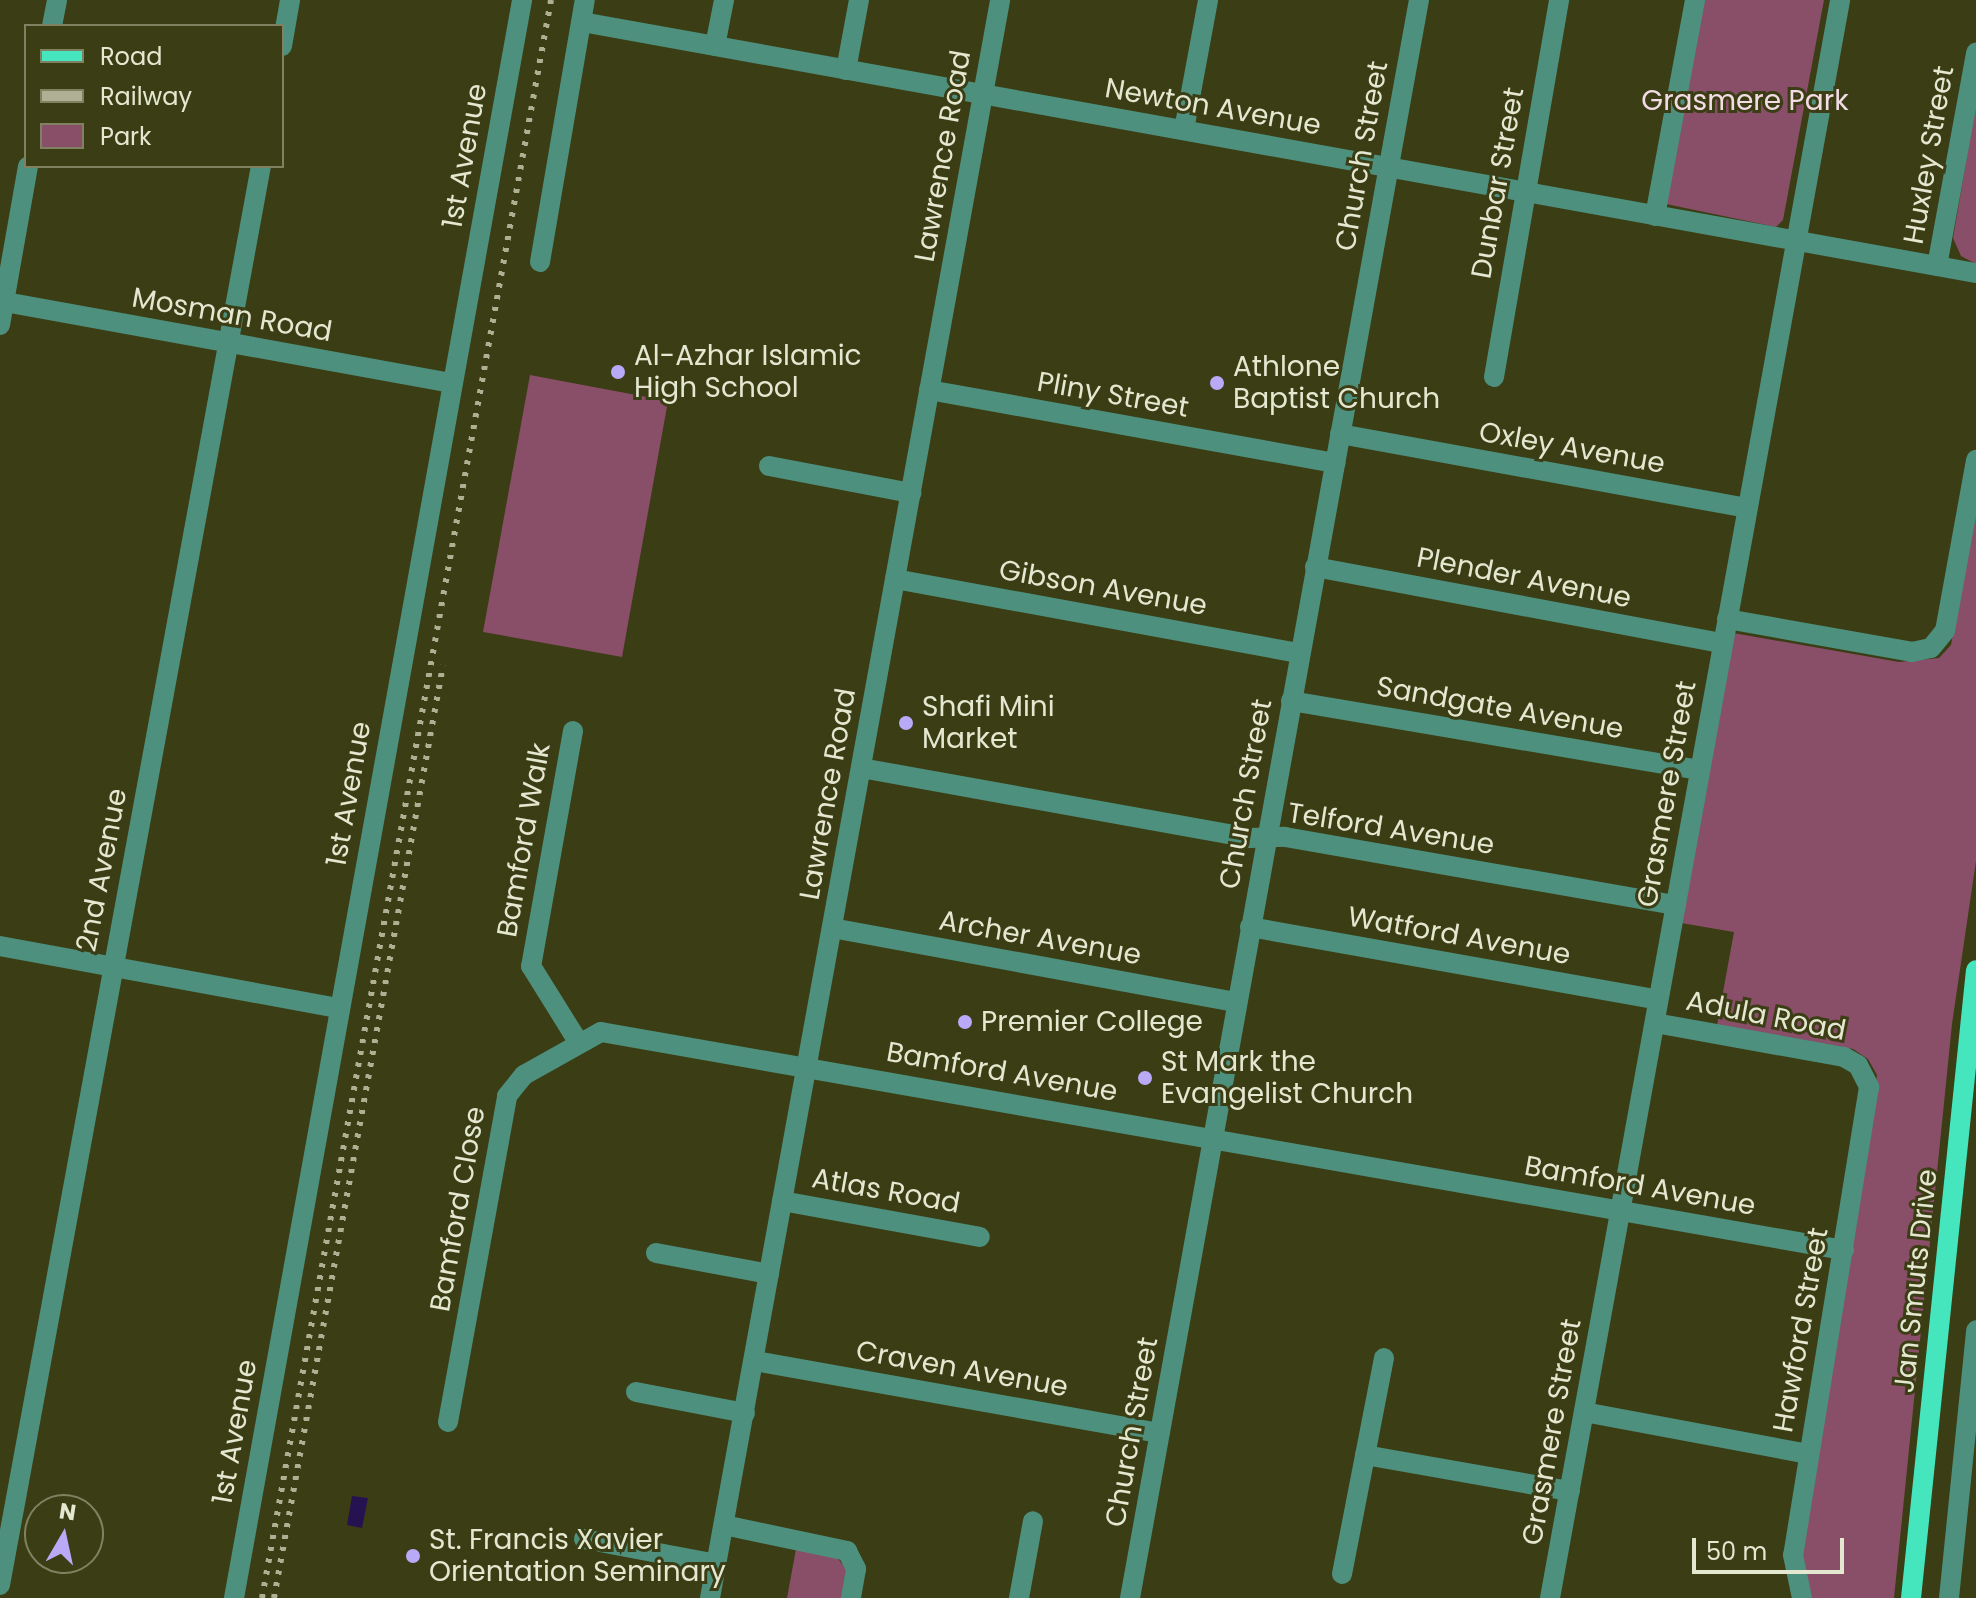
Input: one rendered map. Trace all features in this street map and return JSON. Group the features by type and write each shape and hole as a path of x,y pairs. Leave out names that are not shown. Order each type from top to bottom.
{"main road":[{"name":"Jan Smuts Drive","path":"1911,1598 1976,970"}],"street":[{"path":"52,24 57,0"},
{"path":"284,34 290,0"},
{"name":"1st Avenue","path":"234,1598 522,0"},
{"path":"540,262 585,0"},
{"path":"715,46 724,0"},
{"path":"846,70 859,0"},
{"name":"Lawrence Road","path":"710,1598 1000,0"},
{"path":"1184,130 1208,0"},
{"name":"Church Street","path":"1130,1598 1419,0"},
{"name":"Dunbar Street","path":"1494,377 1559,0"},
{"path":"1655,216 1695,0"},
{"name":"Grasmere Street","path":"1550,1598 1840,0"},
{"name":"Newton Avenue","path":"582,22 1976,273"},
{"name":"Huxley Street","path":"1937,266 1976,53"},
{"path":"0,325 28,168"},
{"name":"2nd Avenue","path":"0,1585 112,967 231,343 261,168"},
{"name":"Mosman Road","path":"2,301 453,383"},
{"name":"Pliny Street","path":"929,390 1335,463"},
{"name":"Oxley Avenue","path":"1340,434 1747,508"},
{"path":"1727,619 1912,652 1931,648 1945,631 1976,460"},
{"path":"769,466 911,493"},
{"name":"Plender Avenue","path":"1315,567 1723,643"},
{"name":"Gibson Avenue","path":"895,579 1300,653"},
{"name":"Sandgate Avenue","path":"1291,701 1700,770"},
{"name":"Bamford Walk","path":"573,731 531,966 577,1040"},
{"name":"Telford Avenue","path":"861,768 1676,905"},
{"name":"Watford Avenue","path":"1250,927 1658,1000"},
{"name":"Archer Avenue","path":"832,928 1237,1002"},
{"path":"0,946 338,1008"},
{"name":"Adula Road","path":"1655,1023 1844,1057 1863,1071"},
{"name":"Bamford Avenue","path":"577,1040 614,1032 1844,1250"},
{"name":"Bamford Close","path":"448,1422 507,1096 524,1075 577,1040"},
{"name":"Hawford Street","path":"1802,1598 1793,1555 1870,1096 1863,1071"},
{"name":"Atlas Road","path":"782,1201 980,1237"},
{"path":"656,1253 769,1274"},
{"path":"1949,1598 1968,1484 1976,1330"},
{"path":"1342,1574 1384,1358"},
{"name":"Craven Avenue","path":"755,1361 1160,1433"},
{"path":"636,1392 745,1413"},
{"path":"1584,1412 1809,1454"},
{"path":"1365,1455 1570,1491"},
{"path":"1019,1598 1033,1521"},
{"path":"724,1525 847,1551 856,1569 851,1598"},
{"path":"584,1539 716,1564"}],"green space":[{"name":"Grasmere Park","path":"1703,0 1824,0 1783,220 1776,227 1666,204"},
{"path":"1976,104 1976,264 1961,256 1953,238"},
{"path":"530,375 668,401 622,657 483,632"},
{"path":"1976,510 1976,861 1952,1024 1894,1598 1811,1598 1801,1552 1877,1075 1868,1059 1853,1049 1717,1025 1734,932 1681,923 1733,633 1899,662 1939,658 1951,645"},
{"path":"796,1549 836,1556 846,1569 841,1598 787,1598"}],"shaded area":[{"path":"352,1496 368,1498 362,1528 347,1525"}],"railway":[{"path":"262,1598 551,0"},
{"path":"274,1598 443,665"}],"place":[{"name":"Al-Azhar Islamic High School","path":"618,372"},
{"name":"Athlone Baptist Church","path":"1217,383"},
{"name":"Shafi Mini Market","path":"906,723"},
{"name":"Premier College","path":"965,1022"},
{"name":"St Mark the Evangelist Church","path":"1145,1078"},
{"name":"St. Francis Xavier Orientation Seminary","path":"413,1556"}]}
